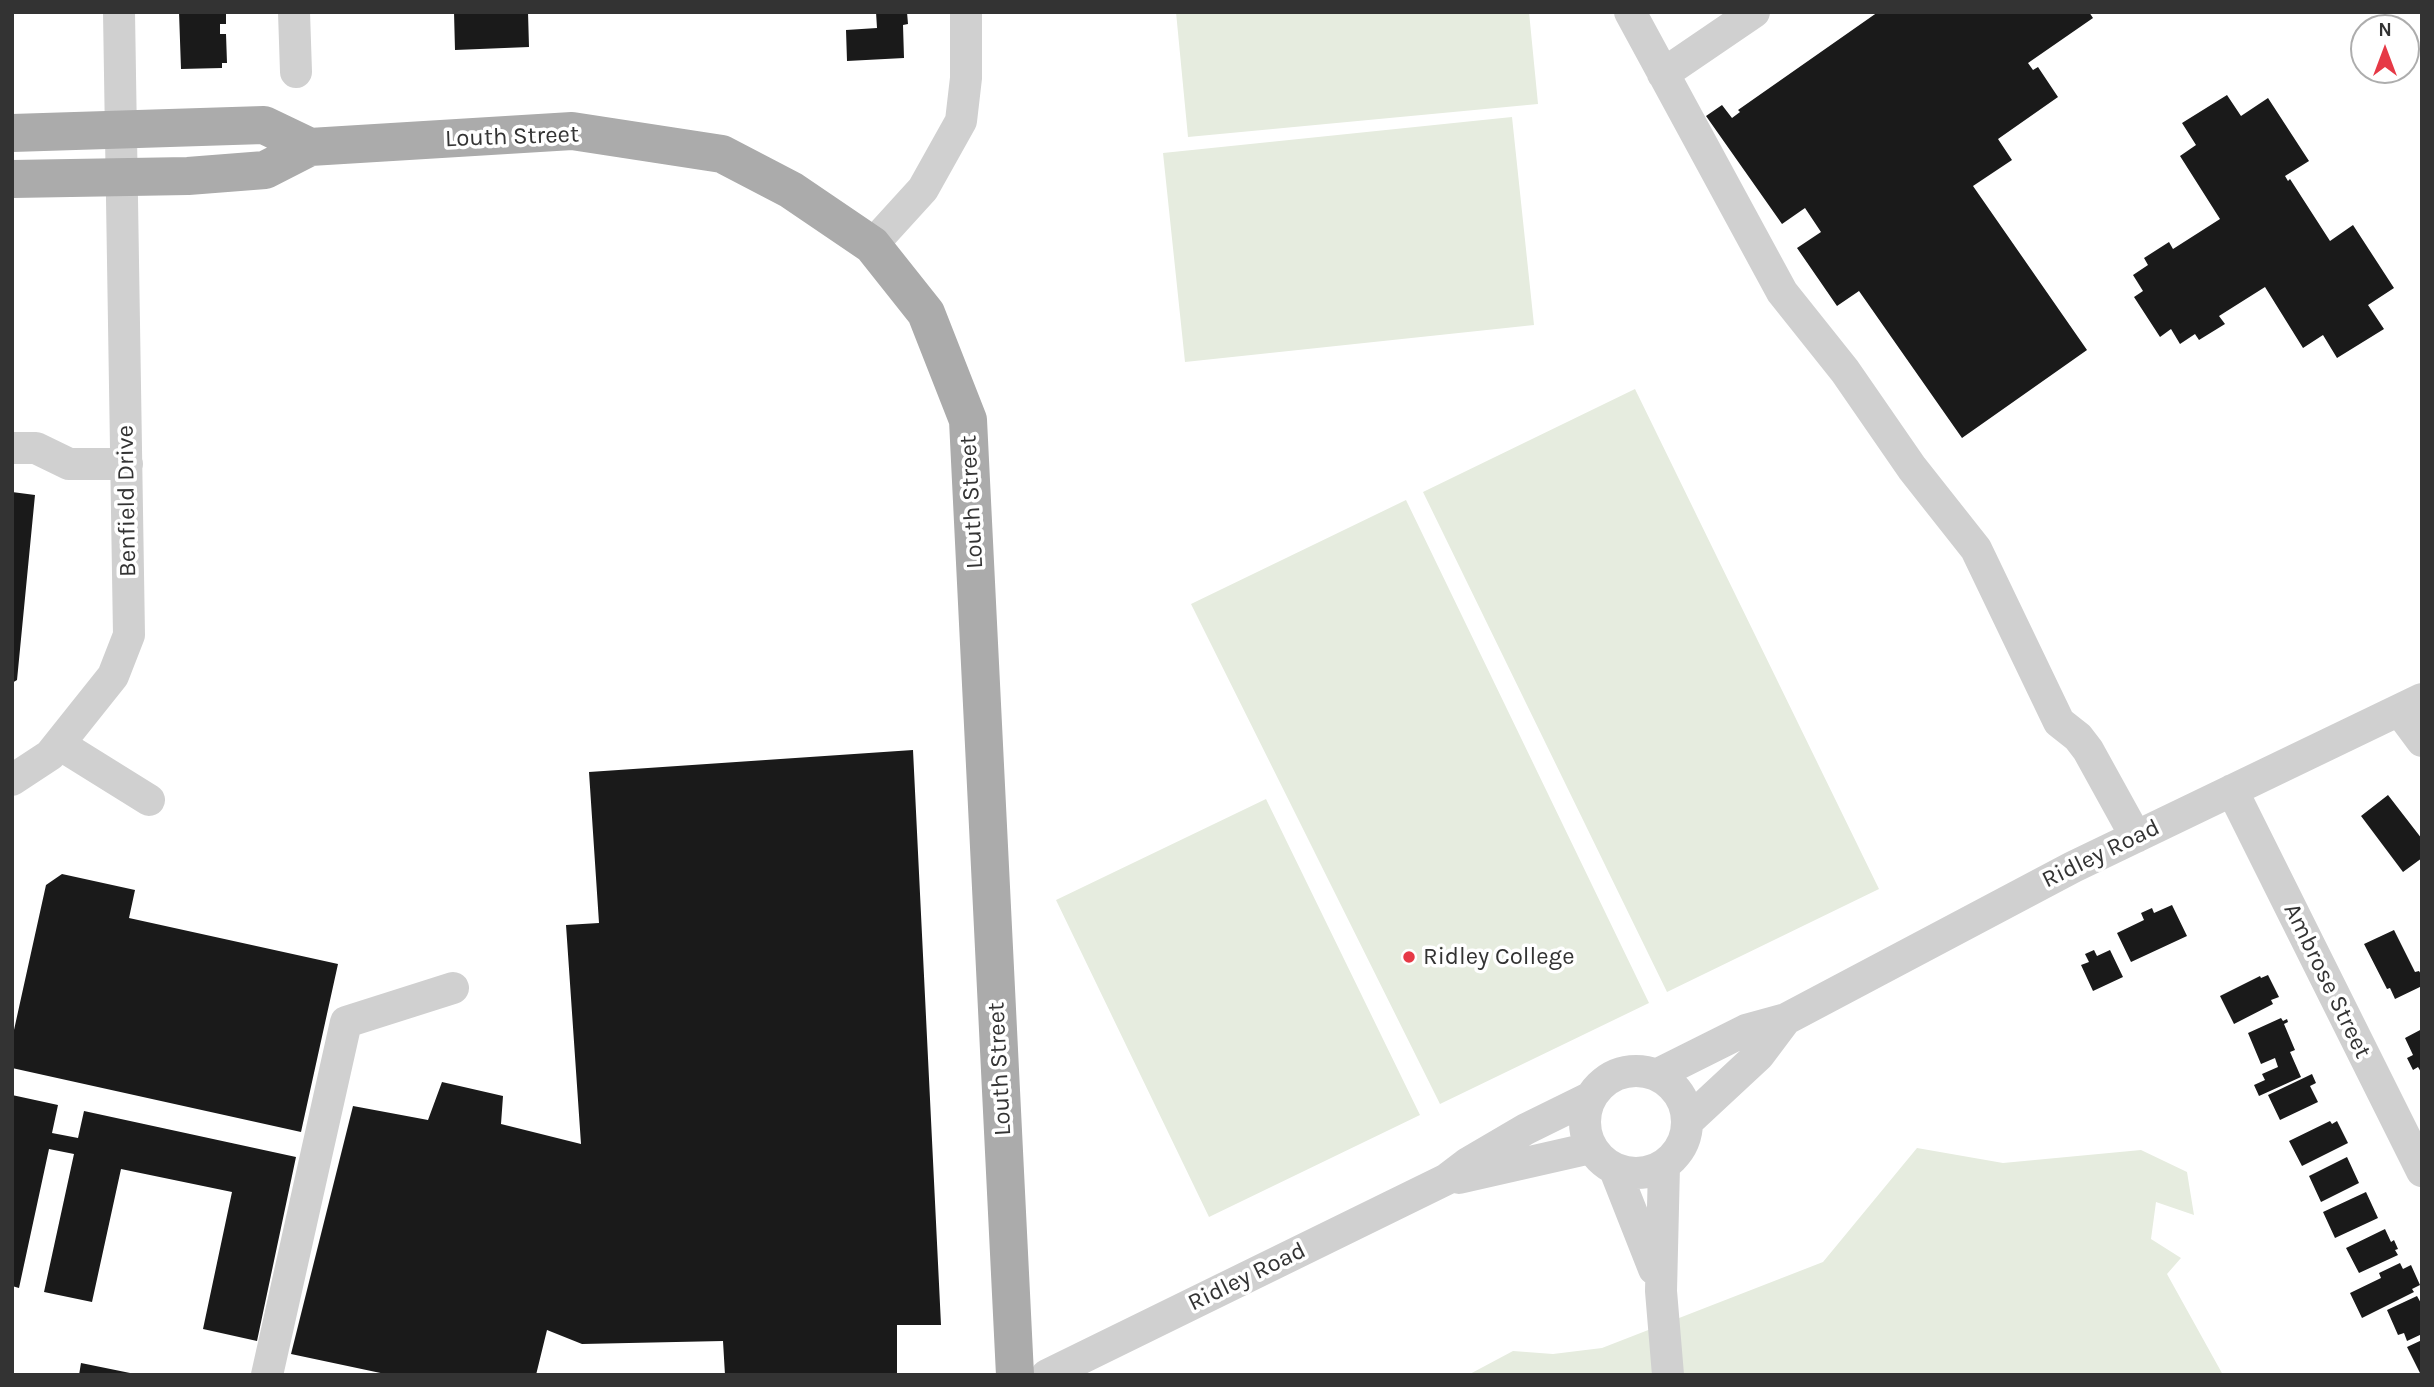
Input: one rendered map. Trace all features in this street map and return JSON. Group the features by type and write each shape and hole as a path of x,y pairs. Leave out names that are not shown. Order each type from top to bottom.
{"main road":[{"path":"12,133 264,125 310,148"},
{"name":"Louth Street","path":"12,179 123,178 265,170 310,148 572,131 722,154 791,190 872,245 926,313 968,420 1015,1375"}],"street":[{"name":"Benfield Drive","path":"12,779 50,755 59,744 113,676 129,635 119,12"},
{"path":"294,12 296,72"},
{"path":"872,245 923,189 961,121 967,78 966,12"},
{"path":"1663,74 1755,12"},
{"path":"1634,14 1663,74 1782,292 1845,371 1912,468 1976,549 2059,722 2078,737 2088,750 2136,837"},
{"path":"12,448 36,448 69,464 127,464"},
{"path":"2410,705 2422,741"},
{"name":"Ridley Road","path":"1656,1075 1746,1030 1786,1018 2073,867 2410,705"},
{"path":"59,744 149,800"},
{"name":"Ambrose Street","path":"2232,790 2422,1171"},
{"path":"267,1375 346,1022 453,988"},
{"name":"Ridley Road","path":"1688,1121 1759,1055 1786,1018"},
{"path":"1644,1071 1656,1075 1675,1088 1685,1103 1688,1121 1686,1138 1677,1154 1664,1166 1647,1173 1631,1174 1615,1170 1591,1148 1585,1132 1589,1098 1611,1077 1644,1071"},
{"name":"Ridley Road","path":"1048,1375 1447,1179 1468,1163 1525,1129 1589,1098"},
{"name":"Ridley Road","path":"1447,1179 1475,1176 1591,1148"},
{"path":"1664,1166 1661,1291 1668,1375"},
{"path":"1615,1170 1661,1291"}],"shaded area":[{"path":"1176,12 1529,12 1538,104 1188,137"},
{"path":"1512,117 1534,325 1185,362 1163,153"},
{"path":"1635,389 1879,889 1667,992 1423,492"},
{"path":"1406,500 1649,1003 1440,1104 1191,604"},
{"path":"1266,799 1420,1115 1209,1217 1056,900"},
{"path":"1917,1148 2003,1163 2141,1150 2187,1172 2194,1215 2156,1202 2151,1239 2181,1258 2167,1274 2223,1375 1468,1375 1513,1351 1553,1354 1602,1348 1823,1262"}],"building":[{"path":"179,12 226,12 226,24 220,24 220,34 226,34 227,63 222,63 222,68 181,69"},
{"path":"454,12 528,12 529,47 455,50"},
{"path":"876,12 907,12 908,24 903,25 904,58 847,61 846,30 877,28"},
{"path":"1878,12 2089,12 2093,18 2028,63 2033,70 2038,67 2058,97 1998,139 2012,160 1973,186 2087,350 1962,438 1859,291 1837,306 1797,248 1821,232 1805,208 1782,224 1706,116 1722,105 1732,118 1740,112 1738,110"},
{"path":"2227,95 2241,116 2268,98 2309,161 2285,176 2288,181 2290,179 2330,241 2353,225 2394,288 2368,305 2384,329 2337,358 2323,335 2303,348 2265,287 2219,316 2225,324 2199,340 2195,334 2180,344 2171,329 2160,337 2134,297 2143,291 2133,275 2148,265 2144,258 2169,242 2173,249 2220,219 2180,156 2196,145 2182,123"},
{"path":"12,492 35,495 17,680 12,683"},
{"path":"913,750 941,1325 897,1325 897,1375 725,1375 723,1341 582,1344 547,1330 536,1375 390,1375 291,1354 353,1106 428,1120 442,1082 503,1096 501,1124 581,1144 566,925 599,923 589,772"},
{"path":"2388,795 2422,839 2422,858 2403,872 2361,816"},
{"path":"62,874 135,890 129,918 338,964 301,1132 12,1068 12,1039 46,885"},
{"path":"2172,905 2187,936 2131,962 2117,933 2144,920 2141,913 2152,908 2154,913"},
{"path":"2394,930 2415,972 2419,971 2422,976 2422,986 2395,999 2364,944"},
{"path":"2094,950 2097,956 2110,950 2123,977 2093,991 2081,965 2089,962 2085,954"},
{"path":"2268,975 2279,997 2271,1000 2273,1004 2234,1024 2220,996 2260,976 2261,978"},
{"path":"2281,1018 2283,1021 2287,1019 2288,1022 2284,1024 2295,1050 2290,1052 2301,1077 2259,1096 2254,1085 2265,1080 2262,1074 2278,1067 2275,1058 2261,1064 2248,1033"},
{"path":"2422,1029 2422,1074 2418,1067 2413,1070 2407,1058 2413,1055 2405,1038"},
{"path":"2312,1074 2316,1083 2310,1086 2318,1102 2280,1120 2268,1095"},
{"path":"12,1095 58,1105 52,1133 78,1138 84,1111 296,1157 257,1341 203,1329 232,1192 121,1169 92,1302 44,1292 74,1154 49,1149 19,1288 12,1286"},
{"path":"2330,1121 2332,1124 2337,1121 2348,1143 2302,1166 2289,1141"},
{"path":"2347,1157 2359,1183 2321,1202 2309,1176"},
{"path":"2366,1192 2378,1218 2335,1238 2323,1212"},
{"path":"2385,1229 2391,1242 2394,1240 2398,1255 2359,1273 2346,1248"},
{"path":"2400,1263 2403,1269 2411,1265 2420,1285 2412,1289 2414,1292 2362,1318 2350,1293 2381,1278 2379,1273"},
{"path":"2417,1296 2422,1305 2422,1334 2407,1341 2404,1333 2398,1335 2387,1310"},
{"path":"2422,1340 2422,1375 2421,1375 2407,1347"},
{"path":"81,1363 135,1374 135,1375 79,1375"}],"place":[{"name":"Ridley College","path":"1409,957"}]}
